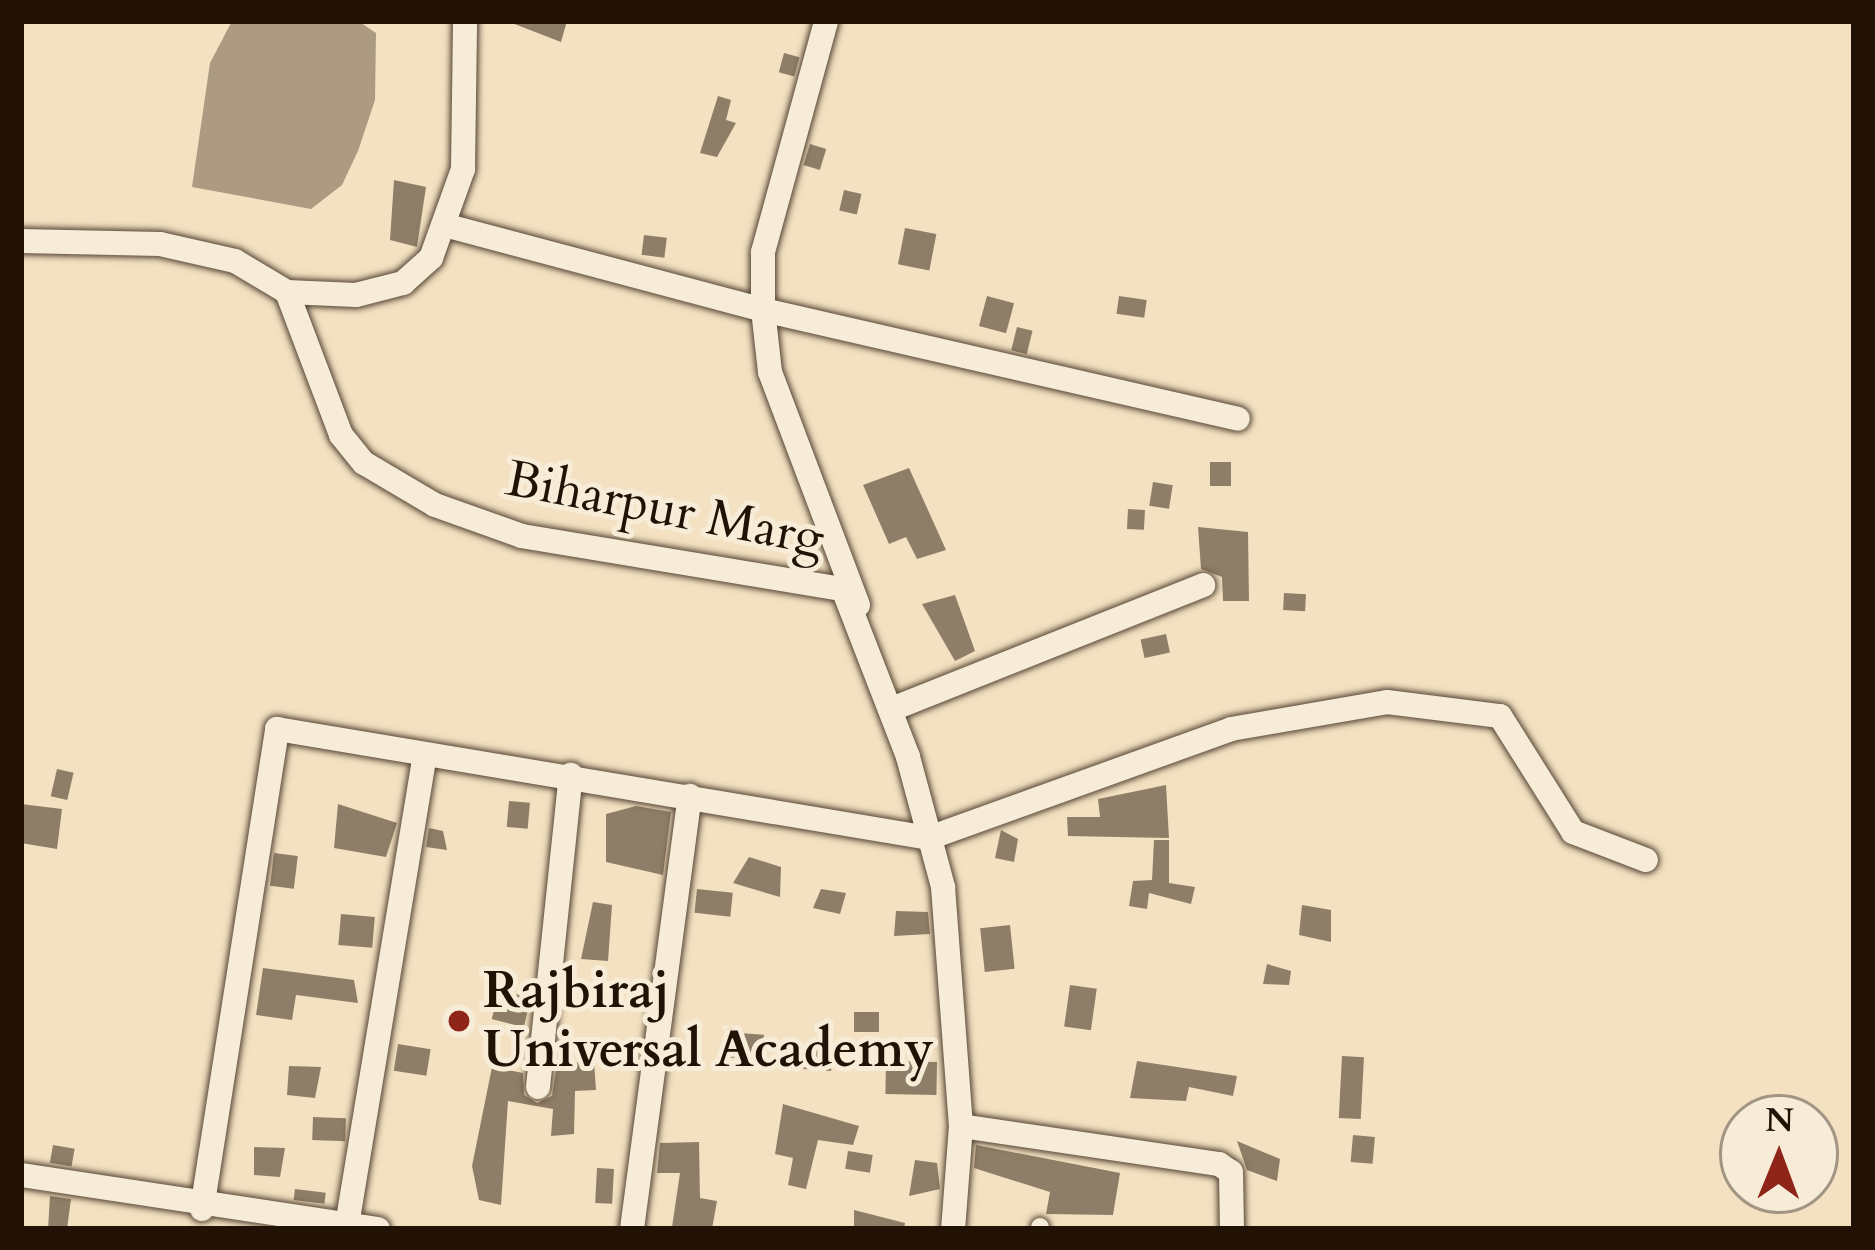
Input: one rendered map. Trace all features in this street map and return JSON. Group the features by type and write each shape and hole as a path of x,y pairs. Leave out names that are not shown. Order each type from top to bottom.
{"street":[{"path":"21,241 160,244 235,261 287,292 356,296 403,283 448,226 471,88 465,21"},
{"path":"826,21 763,252 763,310 770,372 834,518 860,619"},
{"path":"448,226 763,310 1238,419"},
{"name":"Biharpur Marg","path":"287,292 341,435 396,485 522,536 843,589 860,619 892,709 929,838 950,950 961,1126 953,1229"},
{"path":"892,709 1203,585"},
{"path":"202,1209 277,729 424,758 690,796 807,825 929,838 1232,729 1387,702 1500,716 1573,832 1646,860"},
{"path":"347,1225 424,758"},
{"path":"538,1087 571,776"},
{"path":"632,1229 690,796"},
{"path":"961,1126 1219,1164 1231,1172 1232,1229"},
{"path":"21,1175 247,1222 378,1229"}],"shaded area":[{"path":"232,21 358,21 376,33 375,100 358,151 342,185 311,209 192,187 210,63"}],"building":[{"path":"507,21 567,21 561,42"},
{"path":"784,53 799,57 794,76 779,72"},
{"path":"718,96 731,100 726,120 736,123 717,157 700,153"},
{"path":"810,144 826,149 820,170 804,165"},
{"path":"394,180 426,187 417,247 390,240"},
{"path":"844,190 862,194 857,215 839,210"},
{"path":"905,228 936,234 929,270 898,264"},
{"path":"644,235 667,238 664,258 642,255"},
{"path":"987,296 1014,303 1006,333 979,326"},
{"path":"1119,296 1147,300 1144,318 1116,314"},
{"path":"1017,327 1033,331 1027,354 1011,350"},
{"path":"1210,462 1231,462 1231,486 1210,486"},
{"path":"909,468 946,550 917,559 906,537 889,544 863,485"},
{"path":"1153,482 1173,485 1169,509 1149,506"},
{"path":"1128,509 1145,510 1144,530 1127,529"},
{"path":"1198,527 1248,532 1249,601 1223,601 1222,577 1201,569"},
{"path":"1284,593 1306,594 1305,611 1283,610"},
{"path":"955,595 975,651 955,661 922,604"},
{"path":"1166,634 1170,653 1145,658 1141,639"},
{"path":"57,769 74,773 67,800 51,796"},
{"path":"1166,785 1169,838 1068,836 1067,817 1100,817 1098,799"},
{"path":"509,801 530,803 528,829 507,827"},
{"path":"21,804 62,809 57,849 21,843"},
{"path":"338,804 397,823 386,857 334,848"},
{"path":"636,806 671,812 663,875 606,862 606,814"},
{"path":"429,828 443,831 447,850 426,847"},
{"path":"1001,830 1018,839 1014,862 995,858"},
{"path":"1154,840 1169,840 1169,883 1195,887 1191,904 1149,893 1147,909 1129,906 1133,881 1152,880"},
{"path":"274,853 298,856 294,889 270,886"},
{"path":"749,857 781,867 780,897 733,883"},
{"path":"697,889 733,893 730,917 694,913"},
{"path":"821,889 846,893 840,914 813,908"},
{"path":"593,902 612,905 608,961 581,959"},
{"path":"1302,905 1331,910 1331,942 1299,935"},
{"path":"896,911 928,912 930,934 894,936"},
{"path":"341,914 375,917 372,948 338,945"},
{"path":"1010,925 1015,969 985,972 980,928"},
{"path":"1267,964 1291,971 1289,985 1263,984"},
{"path":"263,968 354,980 358,1003 296,995 292,1020 256,1015"},
{"path":"1070,985 1097,989 1091,1030 1064,1027"},
{"path":"499,990 531,998 524,1027 492,1019"},
{"path":"854,1012 879,1012 879,1032 854,1032"},
{"path":"725,1032 764,1035 762,1060 723,1057"},
{"path":"398,1044 431,1049 426,1076 394,1071"},
{"path":"814,1047 833,1048 831,1071 791,1068"},
{"path":"1342,1056 1364,1057 1361,1119 1339,1118"},
{"path":"594,1061 596,1090 575,1091 574,1134 551,1136 553,1109 508,1101 501,1205 479,1200 472,1166 492,1067 523,1073 524,1095 537,1103 552,1096 557,1064"},
{"path":"886,1061 937,1062 936,1095 885,1094"},
{"path":"1137,1061 1237,1076 1233,1096 1189,1087 1186,1101 1130,1098"},
{"path":"289,1066 321,1067 315,1098 287,1095"},
{"path":"783,1104 859,1126 853,1145 818,1140 806,1189 788,1185 793,1158 775,1154"},
{"path":"313,1117 346,1118 345,1141 312,1140"},
{"path":"1353,1135 1375,1137 1373,1164 1351,1162"},
{"path":"1237,1141 1280,1159 1277,1181 1247,1170"},
{"path":"699,1142 700,1198 717,1201 712,1229 672,1227 680,1173 657,1173 660,1143"},
{"path":"53,1145 75,1149 72,1167 50,1163"},
{"path":"976,1145 1120,1173 1113,1215 1046,1214 1050,1192 974,1168"},
{"path":"254,1147 285,1148 280,1177 254,1175"},
{"path":"848,1151 873,1155 870,1173 845,1169"},
{"path":"915,1160 937,1163 940,1189 909,1196"},
{"path":"597,1168 614,1169 612,1204 595,1203"},
{"path":"295,1189 326,1193 324,1204 294,1200"},
{"path":"50,1196 71,1199 67,1229 48,1229"},
{"path":"854,1210 905,1223 904,1229 854,1229"}],"place":[{"name":"Rajbiraj Universal Academy","path":"459,1021"}]}
